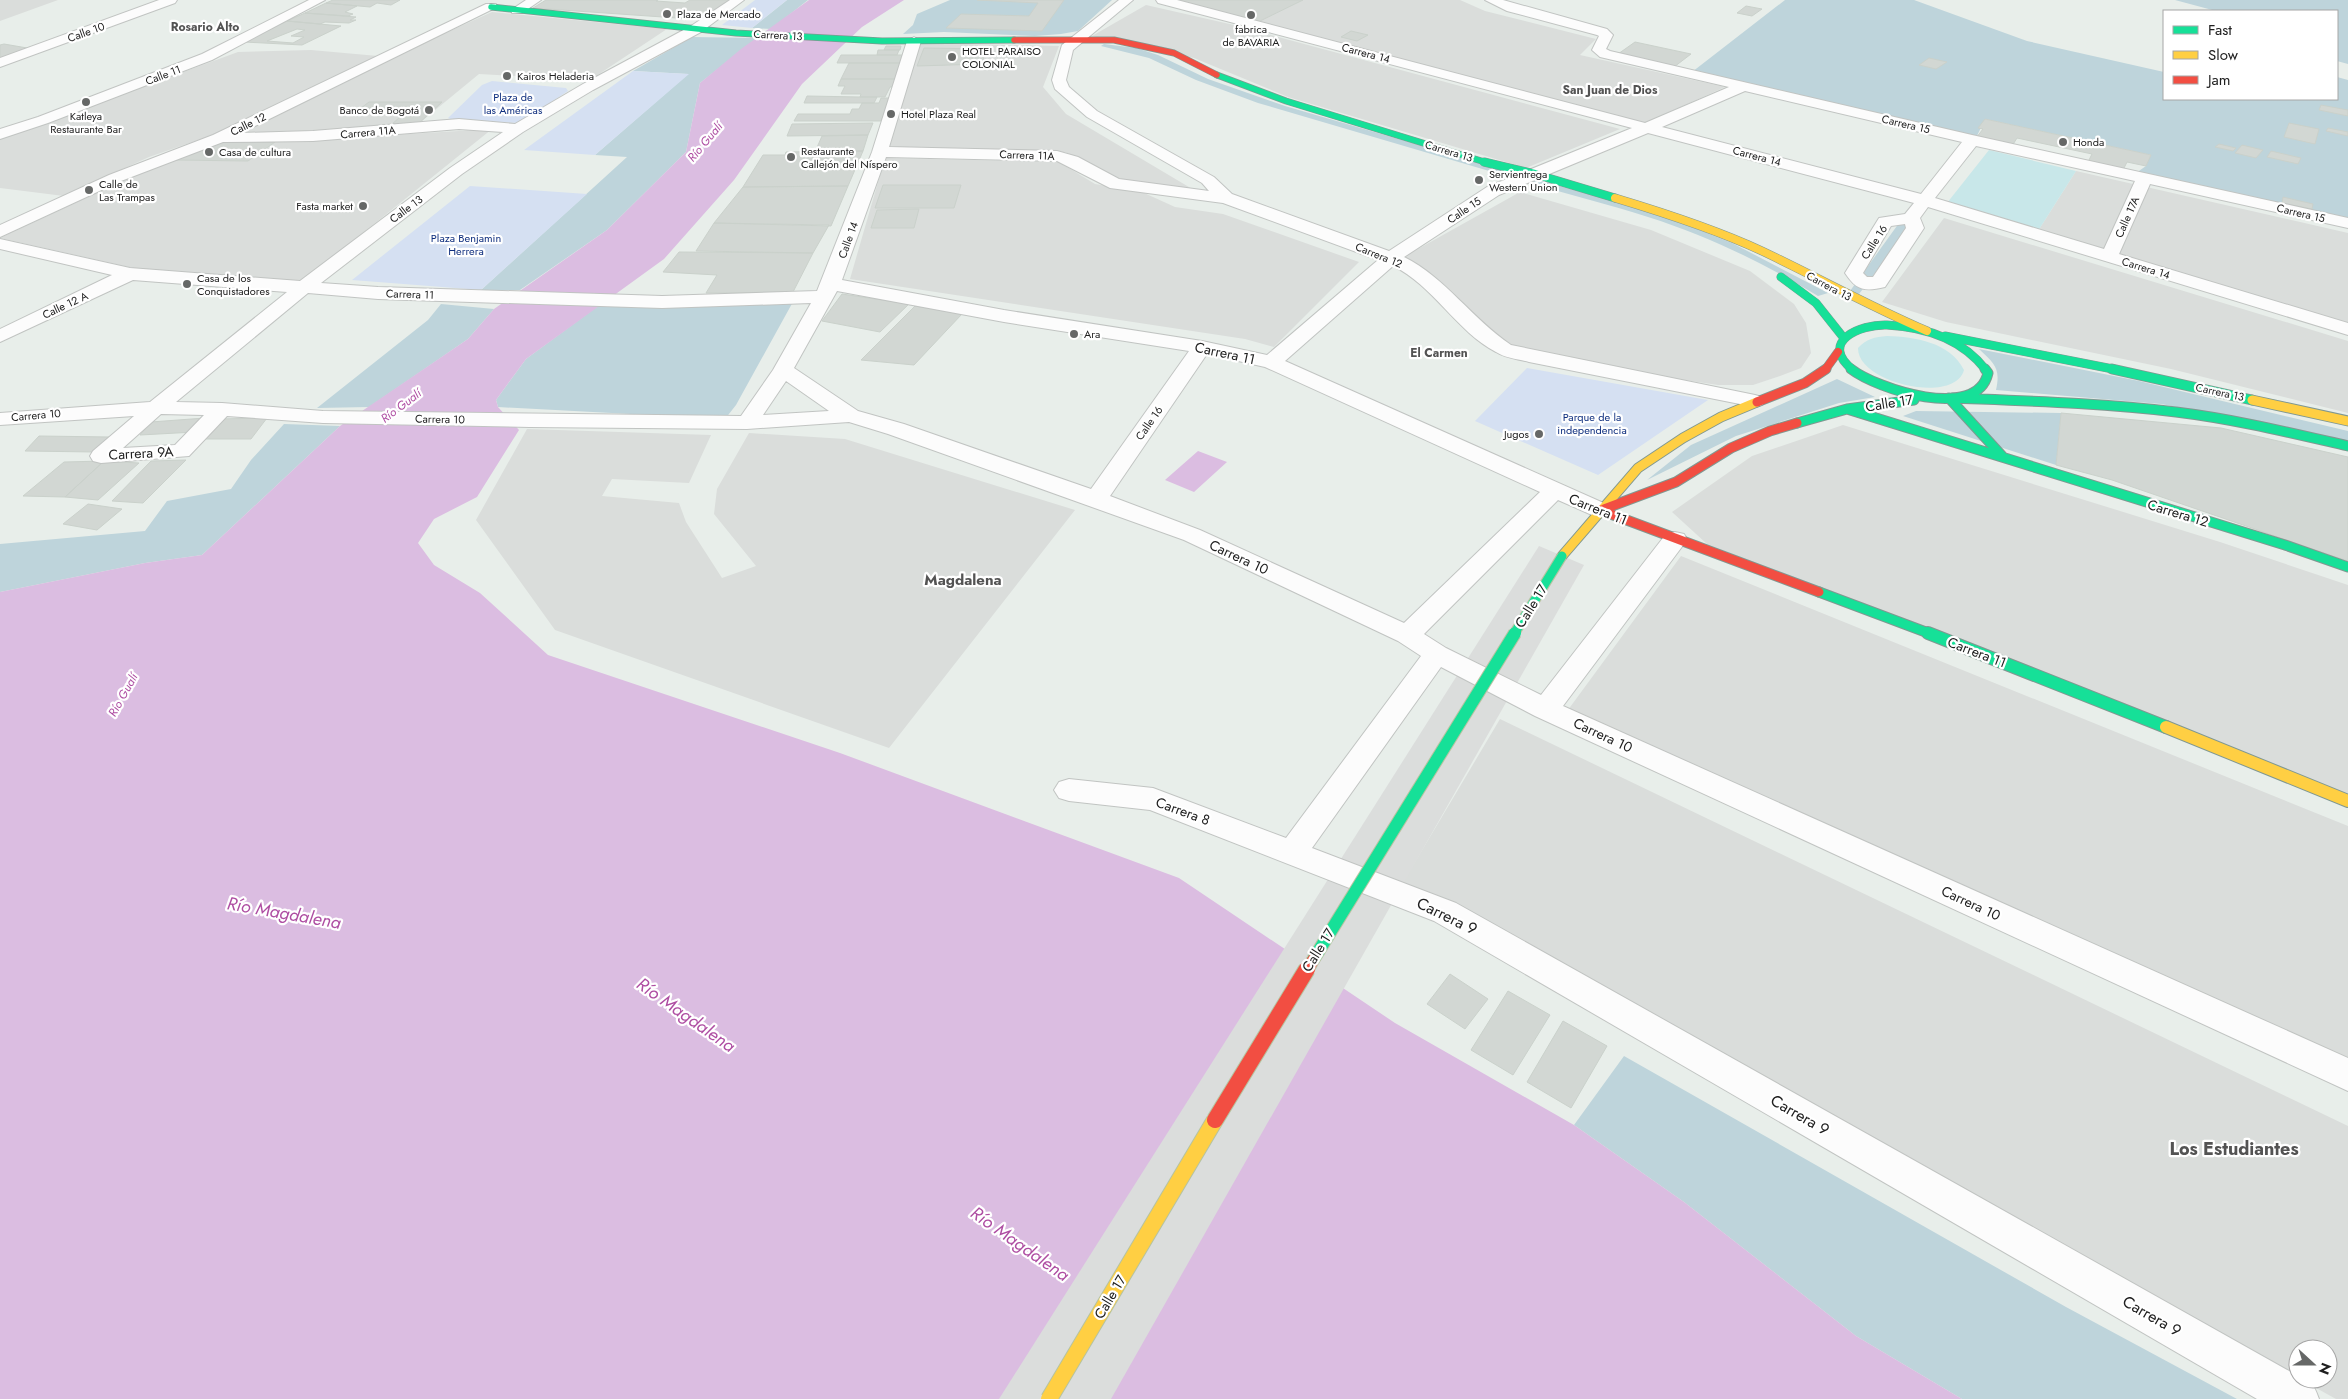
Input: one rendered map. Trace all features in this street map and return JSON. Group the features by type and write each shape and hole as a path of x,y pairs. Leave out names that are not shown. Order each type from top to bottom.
{"main road":[{"name":"Carrera 13","path":"495,4 517,10 736,33 914,41 1114,40 1146,46 1174,54 1232,82 1286,102 1488,164 1534,181 1692,222 1857,291 1889,316 1927,331"},
{"name":"Carrera 13","path":"1075,41 1147,55 1260,103 1366,138 1517,182"},
{"path":"1611,209 1684,232"},
{"name":"Carrera 13","path":"1768,270 1803,291 1820,306 1842,337"},
{"path":"1928,397 1903,393 1880,386 1859,376 1846,364 1838,352 1838,344 1842,337 1852,330 1885,325 1927,331 1945,336 1966,347 1982,360 1988,373 1985,384 1973,393 1951,398"},
{"name":"Carrera 13","path":"1945,336 2073,360 2348,421"},
{"name":"Calle 17","path":"1049,1399 1264,1039 1562,556 1638,468 1683,438 1721,417 1755,401 1805,383 1824,372 1838,352"},
{"name":"Carrera 13","path":"1928,397 2107,406 2208,417 2281,430 2348,446"},
{"name":"Calle 17","path":"1600,510 1676,482 1731,448 1770,431 1846,410 1928,397"},
{"name":"Carrera 12","path":"1951,398 1984,438 2008,461"},
{"name":"Carrera 12","path":"1846,410 2285,545 2348,567"},
{"name":"Carrera 11","path":"1600,510 1675,540 1987,656 2348,801"}],"street":[{"name":"Calle 10","path":"0,63 171,0"},
{"name":"Calle 11","path":"0,134 43,120 208,57 319,0"},
{"path":"517,10 535,0"},
{"name":"Calle 13","path":"101,456 156,408 304,287 456,171 518,129 588,87 696,29 738,0"},
{"path":"1075,41 1093,30 1127,0"},
{"name":"Carrera 14","path":"1162,0 1926,201 2348,329"},
{"name":"Carrera 15","path":"1491,0 1512,8 1602,32 1606,35 1599,50 1605,54 1972,140 2348,223"},
{"name":"Calle 12","path":"0,232 115,178 218,138 495,4"},
{"name":"Calle 14","path":"747,423 783,370 827,291 880,152 914,41"},
{"name":"Carrera 12","path":"1075,41 1067,48 1059,80 1062,90 1092,114 1208,180 1226,198 1391,258 1414,270 1484,336 1504,349 1529,356 1755,401"},
{"name":"Calle 15","path":"1271,362 1391,258 1493,191 1517,182 1534,181 1647,127 1743,86"},
{"name":"Carrera 11A","path":"218,138 313,136 459,124 518,129"},
{"path":"1911,218 1972,140"},
{"name":"Carrera 11A","path":"880,152 1057,156 1075,160 1108,182 1226,198"},
{"name":"Calle 17A","path":"2109,257 2144,178"},
{"name":"Calle 16","path":"1911,218 1915,228 1878,282 1857,291 1854,274 1885,222 1911,218"},
{"name":"Carrera 11","path":"0,244 130,274 435,295 662,302 827,291 1202,347 1271,362 1554,491 1600,510"},
{"name":"Calle 12 A","path":"0,336 130,274"},
{"name":"Calle 16","path":"1096,498 1202,347"},
{"name":"Carrera 10","path":"783,370 850,416 896,429 1096,498 1192,536 1407,635 1436,654 1545,709 2348,1075"},
{"name":"Carrera 10","path":"0,419 156,408 222,409 323,417 530,421 747,423 850,416"},
{"name":"Carrera 9A","path":"101,456 181,451 222,409"},
{"path":"1407,635 1554,491"},
{"path":"1545,709 1675,540"},
{"path":"1292,852 1436,654"},
{"name":"Carrera 8","path":"1069,790 1152,799 1292,852"},
{"name":"Carrera 9","path":"1292,852 1445,912 2298,1399"}],"shaded area":[{"path":"0,0 58,0 0,21"},
{"path":"787,0 808,0 771,29 752,28"},
{"path":"950,0 1112,0 1078,31 1061,34 1035,36 944,32 903,34 913,25 917,14"},
{"path":"1303,0 1460,0 1485,11 1596,39 1580,55 1725,87 1641,125 1258,22"},
{"path":"1785,0 1914,0 2027,41 2163,72 2163,100 2338,100 2338,77 2348,80 2348,220 2136,173 2146,166 2151,155 1985,119 1976,138 1692,72"},
{"path":"2175,0 2348,0 2348,64 2338,61 2338,10 2212,10"},
{"path":"1146,5 1234,25 1620,129 1526,168 1288,97 1194,58 1092,36"},
{"path":"492,12 667,29 590,80 479,74 417,125 320,133 242,133 390,58"},
{"path":"692,37 757,38 700,83 686,152 607,230 520,290 481,290 627,157 595,155 688,74 633,71"},
{"path":"919,43 1059,46 1043,87 1066,114 1199,193 1125,181 1065,152 887,150"},
{"path":"1104,44 1136,48 1158,55 1208,79 1285,106 1519,174 1513,178 1258,103 1196,80 1149,58 1101,46"},
{"path":"311,50 378,56 221,132 149,157 64,196 0,188 0,139 238,52"},
{"path":"492,129 302,282 151,272 0,238 122,181 176,160 247,161 275,142"},
{"path":"1989,150 2076,171 2038,231 1947,203"},
{"path":"885,158 1059,162 1095,184 1142,192 1175,207 1223,214 1359,262 1274,347 1245,339 850,279"},
{"path":"2076,171 2348,233 2348,325 2038,231"},
{"path":"1534,179 1654,212 1732,243 1828,293 1818,296 1777,272 1735,251 1670,224 1526,182"},
{"path":"1520,192 1651,230 1750,271 1794,304 1806,323 1811,353 1801,368 1780,376 1753,385 1718,385 1671,378 1508,344 1400,259"},
{"path":"1912,205 1924,209 1859,294 1850,291"},
{"path":"1944,218 2348,341 2348,413 2171,369 1946,322 1882,302"},
{"path":"794,300 736,405 725,419 498,407 496,400 526,359 602,303"},
{"path":"441,304 494,309 468,339 369,407 317,408 428,320"},
{"path":"1887,336 1920,340 1941,347 1958,361 1964,370 1957,381 1943,386 1926,388 1889,380 1873,371 1862,360 1858,348 1864,342 1871,339"},
{"path":"1979,349 2139,381 2348,431 2348,442 2290,428 2161,404 1996,390 1998,376 1995,366"},
{"path":"1837,379 1875,397 1839,403 1736,436 1647,480 1691,445"},
{"path":"1916,411 2061,413 2056,465 1903,416"},
{"path":"284,424 340,426 202,555 145,563 0,592 0,544 145,531 167,501 231,489 251,460"},
{"path":"1843,425 2220,542 2348,585 2348,797 1707,544 1672,512 1752,456"},
{"path":"527,429 711,435 689,483 612,479 602,496 679,503 686,522 722,578 756,566 714,514 717,489 749,433 845,439 1075,510 889,748 555,630 476,520"},
{"path":"1681,556 2348,826 2348,1072 1565,714"},
{"path":"1500,719 2348,1126 2348,1399 2336,1399 2318,1389 2338,1389 2338,1339 2288,1339 2288,1372 1402,884"},
{"path":"1624,1056 2066,1307 2237,1399 1962,1399 1856,1336 1684,1202 1574,1125"}],"green space":[{"path":"755,0 787,0 752,28 722,25"},
{"path":"633,71 689,74 595,155 524,150"},
{"name":"Plaza de las Américas","path":"492,81 566,88 568,91 520,123 453,120 448,118 482,85"},
{"name":"Plaza Benjamin Herrera","path":"470,186 587,194 481,290 352,280"},
{"name":"Parque de la independencia","path":"1527,368 1708,400 1598,475 1475,421"}],"water":[{"path":"809,0 904,0 862,27 802,84 734,180 664,259 526,359 496,400 498,407 519,430 477,497 434,519 418,543 434,565 480,593 548,655 840,753 1179,878 1395,1023 1574,1125 1684,1202 1856,1336 1962,1399 0,1399 0,592 145,563 202,555 340,426 468,339 494,309 607,230 686,152 700,83 741,49"},
{"path":"1198,451 1227,462 1194,492 1165,480"}],"pier":[{"path":"1539,546 1584,565 1111,1399 999,1399"}],"building":[{"path":"333,0 400,0 391,5 377,3 370,7 326,3"},
{"name":"Plaza de Mercado","path":"546,0 658,0 656,1 685,3 690,0 734,0 706,20 533,8"},
{"path":"977,0 1064,0 1042,31 946,28 961,14 1029,16 1038,3"},
{"name":"fabrica de BAVARIA","path":"1174,0 1303,0 1258,22"},
{"path":"326,3 357,6 345,12 353,14 348,16 305,13"},
{"path":"1746,6 1762,9 1752,16 1737,13"},
{"path":"305,13 356,17 350,20 356,20 349,23 325,22 320,24 287,21"},
{"path":"287,21 341,26 302,45 244,42","holes":["297,29 305,30 291,36 304,37 293,43 267,41"]},
{"path":"1351,31 1368,35 1357,41 1341,37"},
{"path":"1635,42 1691,54 1674,67 1618,54"},
{"path":"0,45 33,49 0,60"},
{"path":"886,46 901,46 900,50 884,50"},
{"name":"HOTEL PARAISO COLONIAL","path":"924,48 986,49 982,64 917,66"},
{"path":"878,50 899,50 897,55 877,55"},
{"path":"841,55 906,55 902,63 837,63"},
{"path":"1929,58 1947,62 1936,69 1919,65"},
{"path":"849,63 902,63 899,79 841,79"},
{"path":"841,79 899,79 896,87 890,87 885,97 860,97 861,94 841,94 845,86 838,86"},
{"path":"807,96 877,97 874,103 804,103"},
{"path":"881,98 892,98 881,121 794,121 798,114 850,114 852,109 859,109 862,103 879,103"},
{"path":"369,102 442,102 417,125 391,125 410,108 361,108"},
{"path":"2321,105 2348,110 2348,116 2319,110"},
{"name":"Honda","path":"1985,119 2151,155 2146,166 2127,162 2123,170 2088,162 2092,154 2017,138 2012,146 1976,138 1983,129 1978,128"},
{"path":"873,123 868,135 787,136 792,124"},
{"path":"2289,123 2319,129 2315,144 2284,137"},
{"path":"2328,128 2348,132 2348,136 2326,131"},
{"path":"868,135 863,151 815,152 822,136"},
{"path":"222,141 275,142 248,161 176,160"},
{"path":"2219,144 2236,148 2233,151 2215,147"},
{"path":"2242,145 2263,150 2256,158 2235,153"},
{"path":"863,151 848,186 743,187 763,155 785,155 786,152"},
{"path":"2271,151 2301,158 2298,164 2267,157"},
{"path":"883,185 961,185 954,208 875,208"},
{"path":"848,186 831,226 714,223 743,187"},
{"path":"2283,197 2313,204 2312,209 2282,203"},
{"path":"919,209 914,228 871,228 877,210"},
{"path":"714,223 829,225 813,253 696,251"},
{"path":"679,252 813,253 793,292 706,293 717,275 663,272"},
{"path":"842,294 909,304 880,332 822,321"},
{"path":"915,306 962,314 914,365 861,360"},
{"path":"2061,413 2221,428 2348,457 2348,561 2112,480 2056,465"},
{"path":"205,418 195,432 140,435 151,422"},
{"path":"267,418 251,439 198,439 217,419"},
{"path":"39,436 110,437 95,452 25,451"},
{"path":"186,460 143,503 112,501 151,461"},
{"path":"104,461 139,463 98,500 65,497"},
{"path":"104,461 65,497 23,496 64,462"},
{"path":"88,504 122,509 97,530 63,524"},
{"path":"1450,974 1488,999 1465,1029 1427,1004"},
{"path":"1508,991 1550,1015 1513,1075 1471,1050"},
{"path":"1563,1021 1607,1046 1571,1108 1527,1082"}],"traffic: fast":[{"path":"491,7 736,33 882,41 1014,40"},
{"path":"1217,75 1286,101 1488,163 1535,174 1615,198"},
{"path":"1781,277 1816,303 1843,337"},
{"path":"1885,325 1929,332 1956,343 1968,351 1988,373 1985,384 1975,393 1960,397 1942,398 1904,393 1859,375 1839,355 1838,347 1842,340 1860,330 1885,325"},
{"path":"1945,336 2073,360 2252,400"},
{"path":"1949,398 2003,457"},
{"path":"1952,398 2092,404 2176,412 2241,422 2348,446"},
{"path":"1797,423 1847,409 1914,400"},
{"path":"1847,409 2285,545 2348,567"},
{"path":"1313,960 1562,556"},
{"path":"1819,592 1987,655 2166,727"}],"traffic: slow":[{"path":"1615,198 1689,222 1744,243 1864,303 1927,331"},
{"path":"2252,400 2348,421"},
{"path":"1562,556 1638,468 1683,438 1721,417 1757,402"},
{"path":"2166,727 2348,801"},
{"path":"1049,1399 1215,1120"}],"traffic: jam":[{"path":"1014,40 1114,40 1174,53 1217,75"},
{"path":"1757,402 1805,383 1824,372 1838,352"},
{"path":"1604,509 1676,482 1731,448 1770,431 1797,423"},
{"path":"1600,510 1819,592"},
{"path":"1215,1120 1313,960"}],"place":[{"name":"Plaza de Mercado","path":"667,14"},
{"name":"fabrica de BAVARIA","path":"1251,15"},
{"name":"HOTEL PARAISO COLONIAL","path":"952,57"},
{"name":"Kairos Heladeria","path":"507,76"},
{"name":"Katleya Restaurante Bar","path":"86,102"},
{"name":"Banco de Bogotá","path":"429,110"},
{"name":"Hotel Plaza Real","path":"891,114"},
{"name":"Honda","path":"2063,142"},
{"name":"Casa de cultura","path":"209,152"},
{"name":"Restaurante Callejón del Níspero","path":"791,157"},
{"name":"Servientrega Western Union","path":"1479,180"},
{"name":"Calle de Las Trampas","path":"89,190"},
{"name":"Fasta market","path":"363,206"},
{"name":"Casa de los Conquistadores","path":"187,284"},
{"name":"Ara","path":"1074,334"},
{"name":"Jugos","path":"1539,434"}],"district":[{"name":"Rosario Alto","path":"205,27"},
{"name":"San Juan de Dios","path":"1610,90"},
{"name":"El Carmen","path":"1439,353"},
{"name":"Magdalena","path":"963,580"},
{"name":"Los Estudiantes","path":"2234,1149"}],"water label":[{"name":"Río Gualí","path":"705,142"},
{"name":"Río Gualí","path":"401,406"},
{"name":"Río Gualí","path":"123,695"},
{"name":"Río Magdalena","path":"284,913"},
{"name":"Río Magdalena","path":"686,1015"},
{"name":"Río Magdalena","path":"1020,1244"}]}
